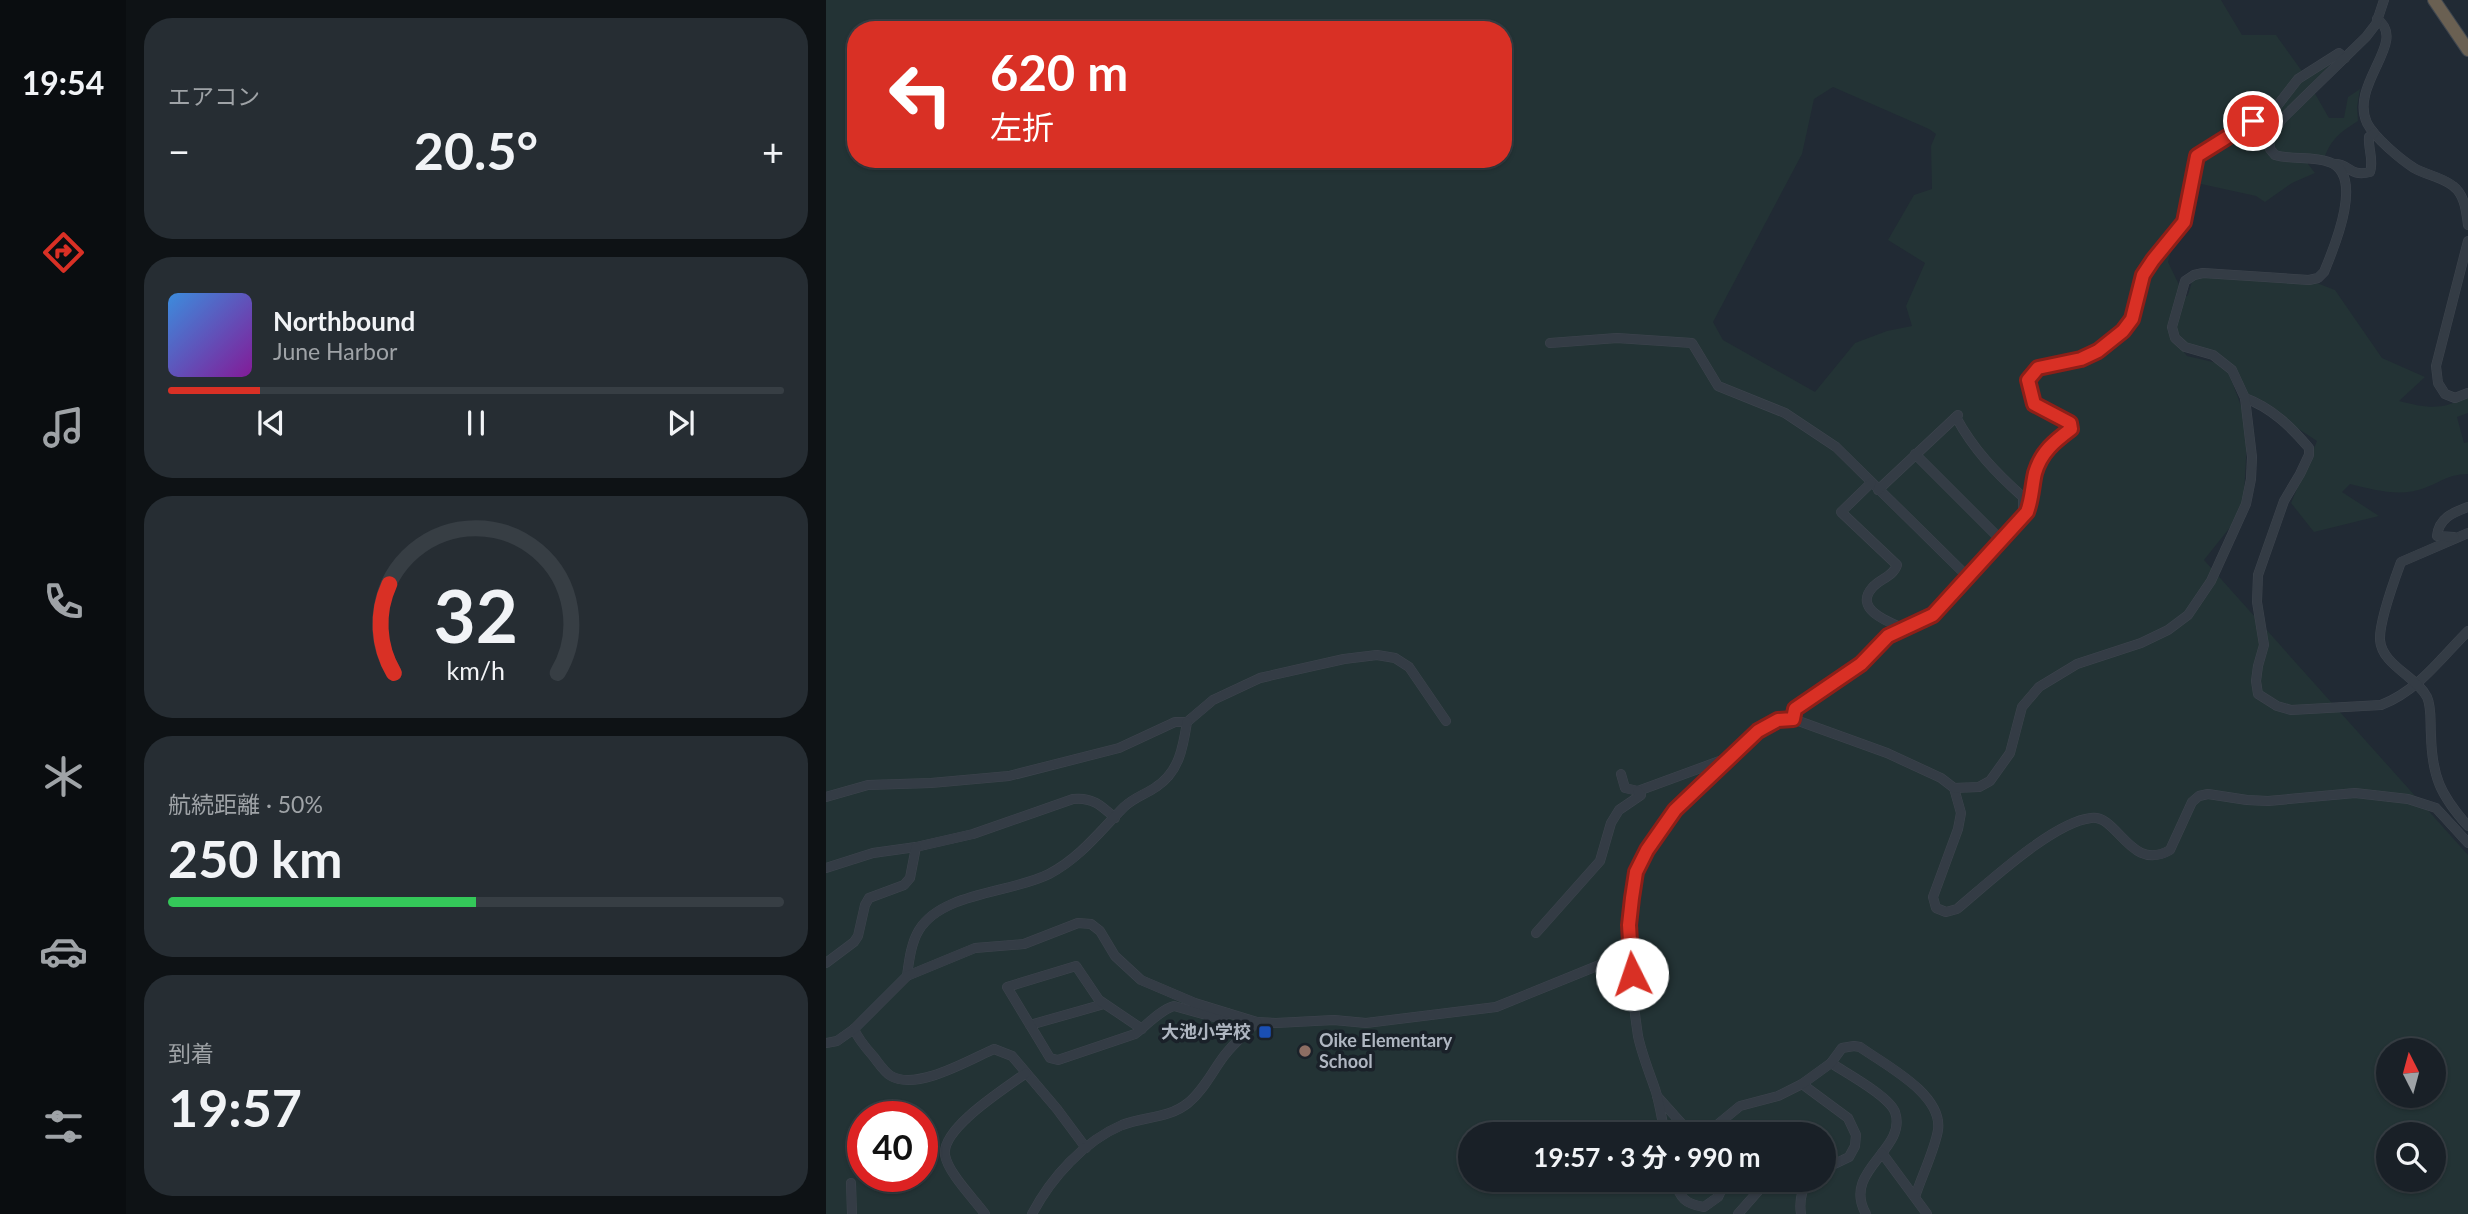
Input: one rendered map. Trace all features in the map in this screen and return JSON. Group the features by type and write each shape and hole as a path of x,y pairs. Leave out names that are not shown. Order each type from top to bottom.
{"highway":[{"path":"2434,0 2468,50"}],"street":[{"path":"1954,788 1979,787 1990,781 2010,753 2022,707 2039,687 2077,664 2141,643 2168,630 2188,615 2200,600 2237,523 2249,491 2252,457 2245,398 2232,370 2213,355 2185,347 2175,338 2172,327 2185,281 2203,273 2309,280 2318,278 2324,272 2343,222 2346,207 2343,178 2338,167 2329,162 2275,155 2270,149 2269,138 2282,119 2366,37 2378,19 2384,0"},
{"path":"2378,19 2384,24 2388,42 2368,85 2364,100 2366,121 2374,133 2413,167 2455,187 2464,202 2468,225"},
{"path":"1793,719 1795,709 1861,664 1888,636 1933,615 2023,517 2031,501 2035,471 2045,452 2071,429 2070,423 2034,404 2028,380 2038,368 2081,359 2098,351 2123,331 2132,319 2143,275 2184,222 2197,156 2277,106 2298,79 2339,53 2345,58"},
{"path":"2333,164 2340,164 2356,174 2370,172 2372,166 2368,144 2369,137 2374,133"},
{"path":"2468,241 2436,366 2438,383 2445,394 2455,398 2468,393"},
{"path":"1550,343 1617,338 1692,344 1717,386 1785,413 1836,447 1968,577"},
{"path":"2245,398 2262,404 2292,429 2309,448 2309,455 2284,501 2258,575 2258,602 2264,645 2256,681 2258,694 2277,706 2291,710 2372,706 2393,700 2417,684 2468,631"},
{"path":"1905,629 1879,618 1870,610 1868,598 1870,589 1895,570 1897,565 1841,512 1915,454 1958,415 1970,442 2023,497 2023,517"},
{"path":"1915,454 2001,540"},
{"path":"2463,535 2437,537 2447,516 2468,507"},
{"path":"2463,535 2400,562 2389,593 2380,641 2391,661 2417,684 2428,700 2434,776 2447,802 2468,825"},
{"path":"907,976 911,951 919,929 932,915 964,900 1019,886 1047,875 1071,861 1126,805 1159,785 1175,767 1179,761 1187,722 1213,700 1260,678 1344,659 1377,655 1395,657 1409,667 1446,721"},
{"path":"1662,1122 1639,1038 1629,953 1629,925 1636,872 1647,850 1675,810 1758,731 1778,720 1793,719 1887,753 1941,778 1954,788 1961,813 1958,829 1933,897 1936,908 1946,912 1957,909 2042,840 2089,818 2106,822 2137,851 2163,854 2170,850 2192,802 2199,796 2208,794 2258,801 2355,793 2407,799 2436,808 2468,843"},
{"path":"826,797 868,785 1009,776 1119,748 1175,722 1187,722"},
{"path":"1621,774 1625,788 1638,791 1729,757"},
{"path":"1536,933 1600,861 1611,823 1619,810 1641,795 1638,791"},
{"path":"826,868 873,853 916,847 973,834 1073,799 1088,797 1115,818"},
{"path":"826,963 858,936 869,898 904,885 910,878 916,847"},
{"path":"826,1043 837,1041 854,1029 907,976 975,948 1024,943 1078,923 1091,924 1100,932 1115,956 1141,980 1195,1003 1257,1021 1276,1023 1334,1020 1366,1023 1496,1007 1629,953"},
{"path":"1142,1029 1099,1000 1076,966 1007,987 1050,1058 1058,1060 1135,1034 1142,1029 1169,1008 1174,1006 1221,1019 1227,1013"},
{"path":"1030,1025 1104,1004"},
{"path":"1032,1214 1056,1179 1086,1148 1123,1125 1172,1114 1189,1102 1226,1053 1257,1021"},
{"path":"854,1029 888,1074 897,1079 909,1081 926,1078 994,1049 1013,1056 1058,1109 1086,1148"},
{"path":"1721,1122 1740,1106 1778,1096 1802,1084 1831,1063 1842,1048 1860,1047 1902,1076 1932,1104 1938,1131 1915,1197"},
{"path":"1831,1063 1885,1099 1895,1111 1896,1128 1887,1148 1872,1164 1859,1194 1866,1214"},
{"path":"985,1214 950,1167 945,1154 947,1141 953,1131 1026,1073"},
{"path":"1802,1084 1848,1118 1856,1135 1850,1157 1836,1163"},
{"path":"1657,1096 1680,1122"},
{"path":"1882,1153 1927,1214"},
{"path":"851,1192 852,1214"},
{"path":"1678,1192 1689,1205 1704,1207 1720,1192"},
{"path":"1738,1214 1757,1192"},
{"path":"1801,1214 1802,1192"}],"shaded area":[{"path":"826,0 2221,0 2242,35 2276,35 2304,74 2323,63 2332,63 2310,85 2329,118 2344,118 2348,97 2360,89 2358,121 2338,136 2325,156 2308,157 2308,164 2315,173 2292,183 2265,202 2256,196 2192,182 2168,262 2182,291 2179,302 2188,295 2194,275 2309,280 2335,290 2382,358 2425,377 2399,401 2434,407 2468,396 2468,413 2457,417 2464,443 2468,442 2468,474 2408,492 2388,492 2350,484 2342,492 2379,516 2314,532 2291,503 2317,441 2271,411 2245,398 2228,361 2185,347 2171,335 2187,356 2226,365 2248,425 2243,511 2204,560 2468,855 2468,1214 826,1214","holes":["1833,87 1936,134 1931,146 1932,189 1914,195 1888,240 1925,263 1906,306 1912,326 1887,331 1855,343 1815,392 1723,340 1713,322 1802,154 1814,99"]}],"place":[{"name":"大池小学校","path":"1265,1032"},
{"name":"Oike Elementary School","path":"1305,1051"}],"route":[{"path":"1632,974 1629,925 1636,872 1647,850 1675,810 1758,731 1778,720 1793,719 1795,709 1861,664 1888,636 1933,615 2027,512 2035,471 2045,452 2071,429 2070,423 2034,404 2028,380 2032,373 2038,368 2081,359 2098,351 2123,331 2132,319 2143,275 2184,222 2197,156 2253,121"}]}
